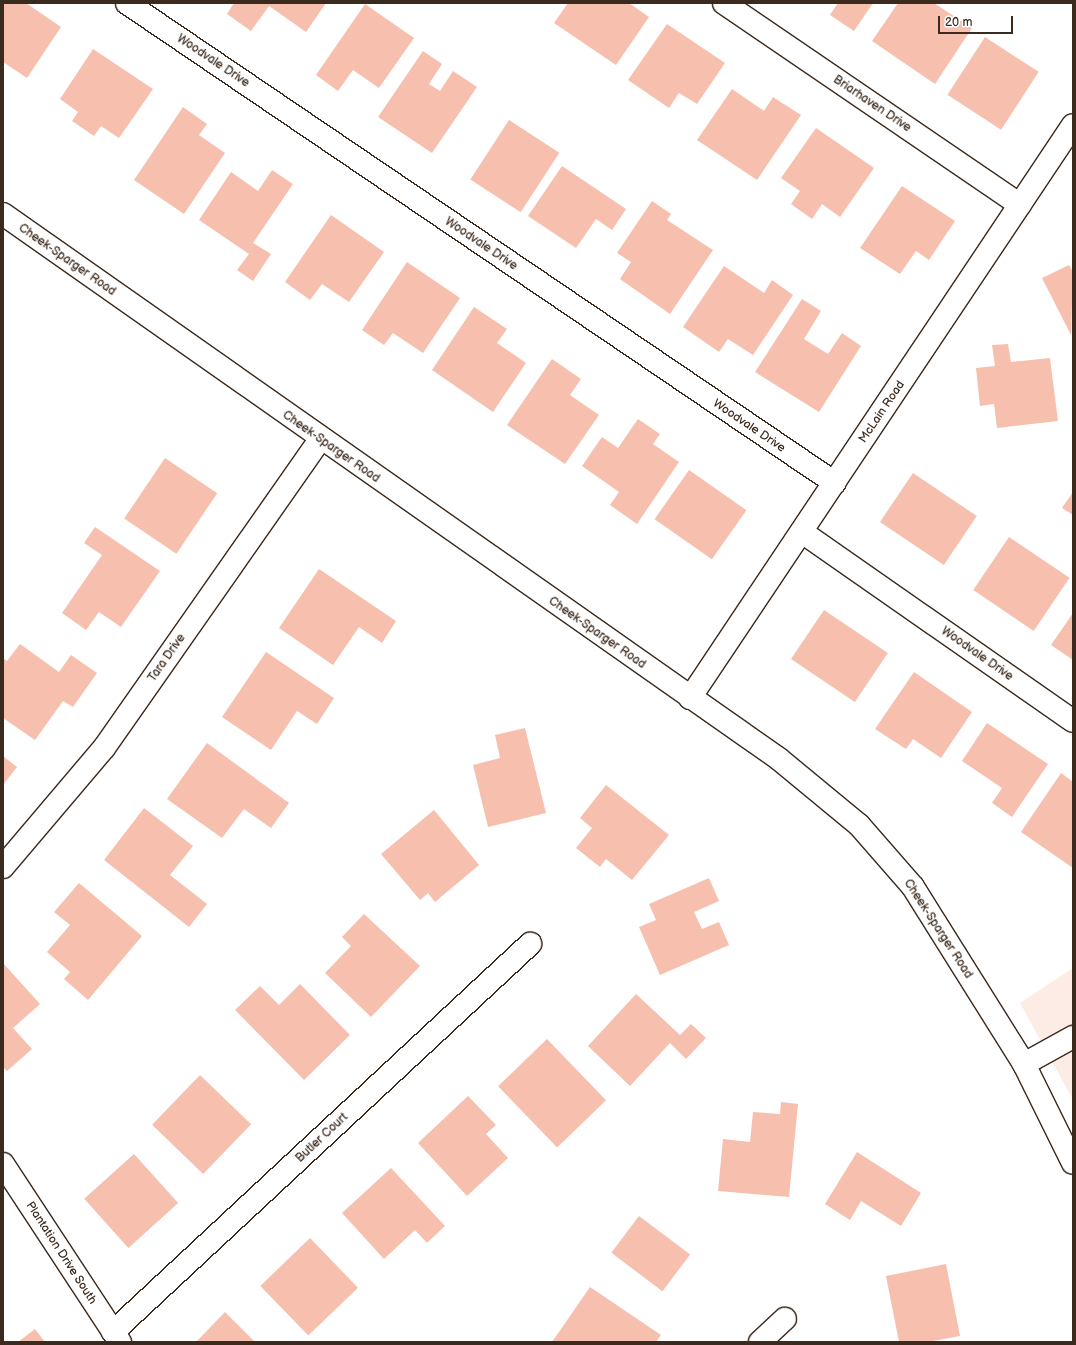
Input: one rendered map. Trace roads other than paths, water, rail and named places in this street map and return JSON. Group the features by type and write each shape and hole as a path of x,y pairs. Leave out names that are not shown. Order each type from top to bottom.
{"street":[{"name":"Woodvale Drive","path":"127,3 835,483"},
{"name":"Briarhaven Drive","path":"724,3 1020,205"},
{"name":"McLain Road","path":"690,698 1073,125"},
{"name":"Cheek-Sparger Road","path":"3,214 320,440 779,759 859,825 913,887 1024,1064 1073,1163"},
{"name":"Tara Drive","path":"3,867 104,748 320,440"},
{"name":"Woodvale Drive","path":"802,532 1073,721"},
{"name":"Butler Court","path":"116,1337 530,944"},
{"path":"1024,1064 1073,1037"},
{"name":"Plantation Drive South","path":"3,1164 116,1337"},
{"path":"760,1342 785,1319"}]}
